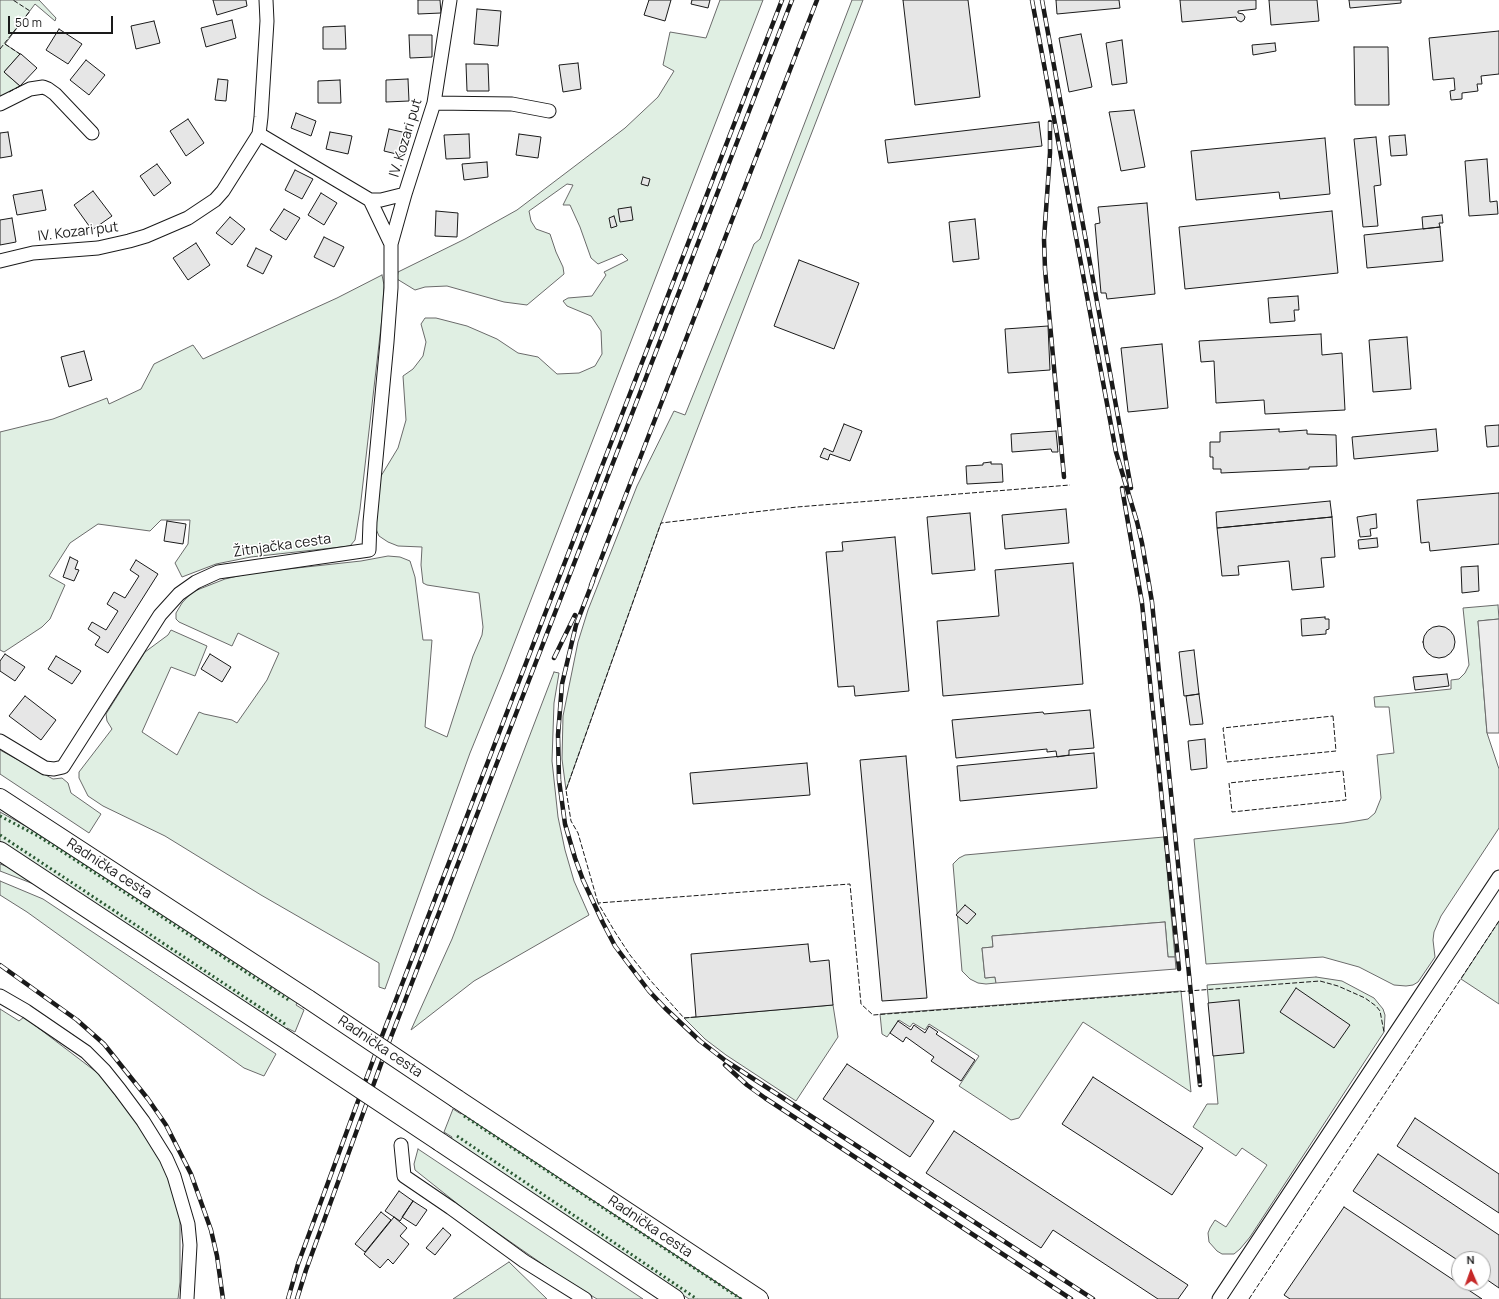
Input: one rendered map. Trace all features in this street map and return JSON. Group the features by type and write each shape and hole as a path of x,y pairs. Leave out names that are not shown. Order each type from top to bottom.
{"main road":[{"name":"Radnička cesta","path":"0,798 308,999 759,1299"},
{"path":"0,851 675,1299"}],"street":[{"name":"IV. Kozari put","path":"0,260 33,253 98,248 129,241 188,218 215,200 223,191 259,134 262,118 266,43 266,0"},
{"name":"IV. Kozari put","path":"370,200 381,200 405,194 434,103 450,0"},
{"path":"0,104 30,90 43,87 55,94 92,134"},
{"path":"434,103 512,104 549,111"},
{"path":"259,134 370,200 391,244"},
{"path":"391,244 405,194"},
{"name":"Žitnjačka cesta","path":"0,741 45,768 54,769 64,767 160,616 179,594 196,582 218,572 369,550 370,522 391,288 391,244"},
{"path":"1220,1299 1499,877"},
{"path":"0,996 26,1011 86,1052 104,1070 120,1090 143,1121 166,1158 176,1183 188,1224 190,1245 187,1299"},
{"path":"401,1145 404,1176 524,1261 585,1299"}],"green space":[{"path":"0,0 39,0 56,18 55,21 35,4 5,44 20,54 4,72 20,86 0,98"},
{"path":"720,0 763,0 503,672 470,753 385,989 379,987 379,963 261,895 165,836 103,806 88,796 79,778 79,772 112,729 107,721 106,714 145,652 168,635 171,630 207,646 195,676 171,667 142,732 177,755 199,712 232,720 237,723 267,680 279,653 238,633 232,646 179,622 176,619 176,613 182,603 192,592 225,579 251,573 361,561 388,556 400,557 410,561 415,577 423,640 432,640 425,727 447,737 473,656 482,635 483,627 479,593 427,585 423,583 421,565 422,547 398,546 379,536 376,529 378,481 398,448 406,420 403,376 413,369 423,356 426,342 421,324 425,318 436,318 467,326 497,339 518,353 538,357 557,374 579,373 595,366 602,354 601,331 591,316 567,306 563,301 568,298 592,296 606,275 604,272 628,260 622,254 598,264 591,258 570,205 563,205 573,185 567,184 529,211 531,221 536,229 550,234 563,267 564,274 527,305 504,302 447,286 425,287 415,290 397,279 398,272 465,239 517,210 625,128 658,97 674,71 663,65 670,32 706,38"},
{"path":"852,0 863,0 661,523 566,790 562,759 563,716 578,642 588,610 637,486 674,411 685,415 754,244 760,239"},
{"path":"382,275 384,285 382,318 360,509 355,540 350,546 251,557 216,564 182,577 175,563 188,544 190,520 161,520 150,531 98,524 70,543 49,576 65,585 50,619 42,627 4,652 0,650 0,432 53,419 107,398 109,404 141,389 154,364 193,345 203,359 337,298"},
{"path":"1498,605 1499,619 1478,621 1487,733 1499,769 1499,828 1441,916 1434,932 1433,940 1435,957 1418,982 1413,985 1406,986 1394,985 1359,967 1323,957 1206,964 1194,839 1344,823 1368,819 1375,813 1381,798 1377,755 1394,753 1389,707 1375,707 1374,697 1451,689 1451,680 1459,679 1465,673 1469,665 1463,608"},
{"path":"554,672 559,673 554,703 552,761 558,817 565,850 574,881 589,915 474,981 411,1030 452,939"},
{"path":"0,750 53,779 62,778 68,783 71,793 101,814 89,833 0,774"},
{"path":"0,812 66,848 298,1001 296,1005 304,1010 295,1032 287,1028 285,1030 0,843"},
{"path":"1164,837 1175,957 1168,957 1165,922 992,936 993,947 982,948 985,978 995,977 996,983 978,983 970,979 962,971 953,864 959,858 965,855"},
{"path":"0,864 11,868 44,888 0,871"},
{"path":"0,881 43,899 276,1054 264,1076 244,1068 27,912 0,895"},
{"path":"1499,921 1499,1004 1461,979"},
{"path":"1316,977 1342,981 1374,998 1383,1009 1385,1015 1384,1032 1250,1237 1234,1254 1222,1254 1209,1242 1208,1233 1210,1228 1215,1220 1226,1227 1267,1165 1242,1148 1236,1156 1193,1127 1207,1104 1218,1104 1207,985"},
{"path":"1181,991 1191,1092 1083,1022 1019,1118 1011,1120 959,1086 979,1056 929,1024 925,1030 913,1023 910,1027 899,1020 887,1037 882,1034 880,1014"},
{"path":"833,1005 838,1037 796,1101 726,1055 705,1039 684,1018"},
{"path":"0,1009 19,1021 24,1017 99,1074 142,1130 164,1166 180,1211 180,1282 178,1299 0,1299"},
{"path":"453,1109 461,1114 463,1111 746,1299 689,1299 451,1140 452,1137 444,1132"},
{"path":"418,1149 643,1299 597,1299 561,1277 469,1213 415,1170 414,1164"},
{"path":"509,1262 547,1299 453,1299"}],"shaded area":[{"path":"1499,619 1499,733 1487,733 1478,621"},
{"path":"1165,922 1168,957 1175,957 1176,969 996,983 995,977 985,978 982,948 993,947 992,936"}],"building":[{"path":"213,0 246,0 247,6 217,15"},
{"path":"418,0 440,0 441,13 418,14"},
{"path":"649,0 671,0 665,21 644,15"},
{"path":"692,0 710,0 708,8 691,4"},
{"path":"903,0 968,0 980,97 915,105"},
{"path":"1056,0 1119,0 1120,8 1057,14"},
{"path":"1180,0 1256,0 1256,9 1238,11 1238,13 1243,14 1245,17 1241,22 1237,20 1236,17 1182,22"},
{"path":"1269,0 1317,0 1319,21 1271,25"},
{"path":"1349,0 1401,0 1401,3 1350,8"},
{"path":"477,9 501,11 498,46 474,44"},
{"path":"232,20 236,38 206,47 201,28"},
{"path":"154,21 160,43 136,49 131,26"},
{"path":"345,26 346,49 323,49 323,27"},
{"path":"59,29 82,44 68,64 46,50"},
{"path":"1499,31 1499,74 1481,76 1482,84 1477,84 1478,91 1462,93 1462,99 1451,100 1450,91 1455,90 1454,78 1433,80 1429,38"},
{"path":"1081,34 1092,87 1069,92 1059,38"},
{"path":"409,35 432,35 432,57 410,58"},
{"path":"1122,40 1127,83 1112,85 1106,43"},
{"path":"1275,43 1276,51 1253,55 1252,45"},
{"path":"1354,47 1388,47 1389,105 1355,105"},
{"path":"20,54 37,68 20,86 4,72"},
{"path":"86,60 105,75 89,95 70,80"},
{"path":"578,63 581,89 563,92 559,65"},
{"path":"466,64 488,64 489,91 467,91"},
{"path":"218,79 228,80 226,101 215,100"},
{"path":"408,79 409,101 386,102 386,80"},
{"path":"340,80 341,103 318,103 318,81"},
{"path":"1134,110 1145,167 1121,171 1109,112"},
{"path":"296,113 316,121 311,136 291,128"},
{"path":"188,119 204,143 186,156 170,131"},
{"path":"1039,122 1042,146 888,163 885,140"},
{"path":"389,129 411,134 405,156 384,151"},
{"path":"8,132 12,156 0,158 0,133"},
{"path":"330,132 352,136 348,154 326,149"},
{"path":"469,134 470,158 446,159 444,135"},
{"path":"519,134 541,137 538,158 516,155"},
{"path":"1405,135 1407,155 1391,156 1389,136"},
{"path":"1376,137 1381,185 1374,186 1378,226 1363,227 1354,139"},
{"path":"1325,138 1330,194 1280,199 1279,192 1196,200 1191,151"},
{"path":"1487,159 1490,202 1497,201 1498,214 1469,216 1465,161"},
{"path":"487,162 488,177 464,180 462,164"},
{"path":"157,164 171,183 154,196 140,176"},
{"path":"295,170 313,179 302,199 285,190"},
{"path":"643,177 650,179 648,186 641,184"},
{"path":"42,190 46,210 17,215 13,195"},
{"path":"93,191 112,216 92,230 74,205"},
{"path":"321,193 337,203 324,225 308,215"},
{"path":"1147,203 1155,294 1107,299 1106,293 1101,293 1095,224 1100,223 1098,207"},
{"path":"631,207 633,220 620,222 618,209"},
{"path":"284,209 300,218 286,240 270,230"},
{"path":"436,211 458,213 457,237 435,236"},
{"path":"1332,211 1338,273 1185,289 1179,227"},
{"path":"1442,215 1443,223 1439,223 1440,227 1423,229 1422,217"},
{"path":"614,216 617,226 611,228 609,218"},
{"path":"230,217 245,229 232,245 216,233"},
{"path":"12,218 16,242 0,245 0,220"},
{"path":"975,219 979,259 953,262 949,222"},
{"path":"1440,227 1443,261 1367,268 1364,235"},
{"path":"324,237 344,247 334,267 314,257"},
{"path":"196,243 210,265 188,280 173,258"},
{"path":"256,248 272,256 263,274 247,266"},
{"path":"799,260 859,283 834,349 774,326"},
{"path":"1298,296 1299,310 1294,310 1295,321 1270,323 1268,298"},
{"path":"1048,326 1050,370 1008,373 1005,329"},
{"path":"1321,334 1322,355 1342,353 1345,410 1265,414 1264,400 1216,403 1214,361 1201,362 1199,341"},
{"path":"1407,337 1411,389 1373,392 1369,340"},
{"path":"1162,344 1168,408 1128,412 1121,348"},
{"path":"84,351 92,380 69,387 61,357"},
{"path":"844,424 862,431 850,461 830,454 828,460 820,457 824,448 833,452"},
{"path":"1499,425 1499,446 1487,447 1485,426"},
{"path":"1279,429 1279,432 1307,430 1307,434 1336,435 1337,466 1309,467 1309,469 1221,473 1221,469 1213,469 1213,457 1210,457 1210,442 1220,442 1220,432"},
{"path":"1436,429 1438,451 1354,459 1352,437"},
{"path":"1056,431 1058,452 1052,452 1051,449 1012,452 1011,434"},
{"path":"991,462 991,464 1002,464 1003,482 967,484 966,466 983,465 983,463"},
{"path":"1499,493 1499,544 1430,551 1429,542 1421,543 1417,500"},
{"path":"1330,501 1332,517 1217,528 1216,512"},
{"path":"1066,509 1069,543 1005,549 1002,515"},
{"path":"970,513 975,570 932,574 927,517"},
{"path":"1376,514 1377,528 1370,529 1371,536 1360,537 1357,517"},
{"path":"1332,517 1335,557 1321,558 1324,587 1292,590 1289,561 1238,566 1239,575 1222,576 1217,528"},
{"path":"167,521 186,524 183,544 164,541"},
{"path":"895,537 909,691 855,696 854,686 838,687 826,552 843,551 842,542"},
{"path":"1377,538 1378,547 1359,549 1358,540"},
{"path":"70,557 78,561 75,569 79,570 74,581 63,577"},
{"path":"136,560 158,574 108,653 95,645 100,637 88,629 92,622 106,630 118,611 107,604 114,592 125,598 139,576 130,570"},
{"path":"1073,563 1083,684 943,696 937,621 999,616 995,570"},
{"path":"1478,566 1479,591 1462,593 1461,567"},
{"path":"1325,617 1325,619 1329,619 1329,629 1326,630 1326,634 1302,636 1301,619"},
{"path":"1436,626 1442,626 1451,630 1455,642 1451,654 1442,658 1436,658 1427,654 1423,645 1423,639 1427,630"},
{"path":"1194,650 1199,694 1184,696 1179,652"},
{"path":"5,654 25,667 15,681 0,671 0,661"},
{"path":"210,654 231,667 222,682 201,669"},
{"path":"56,656 81,671 72,684 48,669"},
{"path":"1447,674 1449,686 1415,690 1413,677"},
{"path":"1199,694 1203,724 1190,725 1186,696"},
{"path":"25,696 56,720 41,740 9,716"},
{"path":"1090,710 1094,748 1069,750 1069,755 1057,757 1056,751 1047,752 1047,749 956,758 952,720 1043,712 1044,714"},
{"path":"1205,739 1207,768 1191,770 1188,741"},
{"path":"1094,753 1097,788 960,801 957,766"},
{"path":"906,756 927,998 882,1001 860,760"},
{"path":"807,763 810,795 693,804 690,773"},
{"path":"965,905 976,914 967,924 956,915"},
{"path":"808,944 810,962 829,960 833,1005 696,1017 691,954"},
{"path":"1296,988 1350,1025 1334,1048 1280,1012"},
{"path":"1239,1000 1244,1053 1213,1056 1208,1003"},
{"path":"898,1021 911,1030 914,1025 925,1033 929,1026 938,1032 936,1034 975,1060 961,1081 931,1061 934,1057 906,1037 903,1042 890,1033"},
{"path":"847,1064 934,1121 910,1157 823,1099"},
{"path":"1093,1077 1203,1148 1172,1195 1062,1124"},
{"path":"1415,1118 1499,1174 1499,1213 1397,1146"},
{"path":"954,1131 1188,1285 1178,1299 1158,1299 1053,1230 1041,1248 926,1173"},
{"path":"1378,1154 1499,1235 1499,1288 1491,1282 1491,1251 1451,1251 1451,1256 1353,1191"},
{"path":"399,1191 413,1201 400,1221 385,1211"},
{"path":"413,1201 427,1210 416,1226 402,1217"},
{"path":"1344,1207 1451,1278 1451,1291 1470,1291 1482,1299 1290,1299 1284,1295"},
{"path":"381,1212 391,1220 365,1252 355,1244"},
{"path":"394,1217 407,1228 400,1236 409,1244 393,1264 388,1259 380,1268 364,1254"},
{"path":"443,1228 451,1235 435,1255 426,1248"}],"railway":[{"path":"288,1299 298,1264 382,1036 782,0"},
{"path":"297,1299 306,1270 389,1042 792,0"},
{"path":"591,585 817,0"},
{"path":"1032,0 1116,452 1137,522 1152,602 1200,1085"},
{"path":"1042,0 1131,488"},
{"path":"1050,122 1050,153 1044,239 1045,269 1064,477"},
{"path":"1122,488 1142,603 1179,969"},
{"path":"593,581 576,625 562,684 558,735 559,780 565,824 575,858 583,880 615,946 649,991 665,1008 700,1041 726,1061 1093,1299"},
{"path":"554,658 575,615"},
{"path":"0,965 77,1020 104,1044 148,1099 166,1125 191,1174 211,1230 217,1256 223,1299"},
{"path":"725,1065 747,1085 765,1098 1071,1299"}],"hedge":[{"path":"0,816 38,836 290,1001"},
{"path":"0,835 285,1024"},
{"path":"464,1116 741,1299"},
{"path":"457,1136 697,1299"}],"fence":[{"path":"0,49 30,11 13,0"},
{"path":"5,44 20,54"},
{"path":"9,92 20,86"},
{"path":"598,903 578,833 571,821 566,790 661,523 797,507 1070,485"},
{"path":"1333,716 1336,751 1227,762 1223,728 1333,716"},
{"path":"1343,771 1346,800 1232,812 1229,783 1343,771"},
{"path":"696,1017 684,1018 650,980 630,955 598,903 850,884 861,1004 873,1015 1320,981 1338,986 1365,998 1376,1006 1380,1011 1384,1032"},
{"path":"1249,1299 1499,921"}]}
